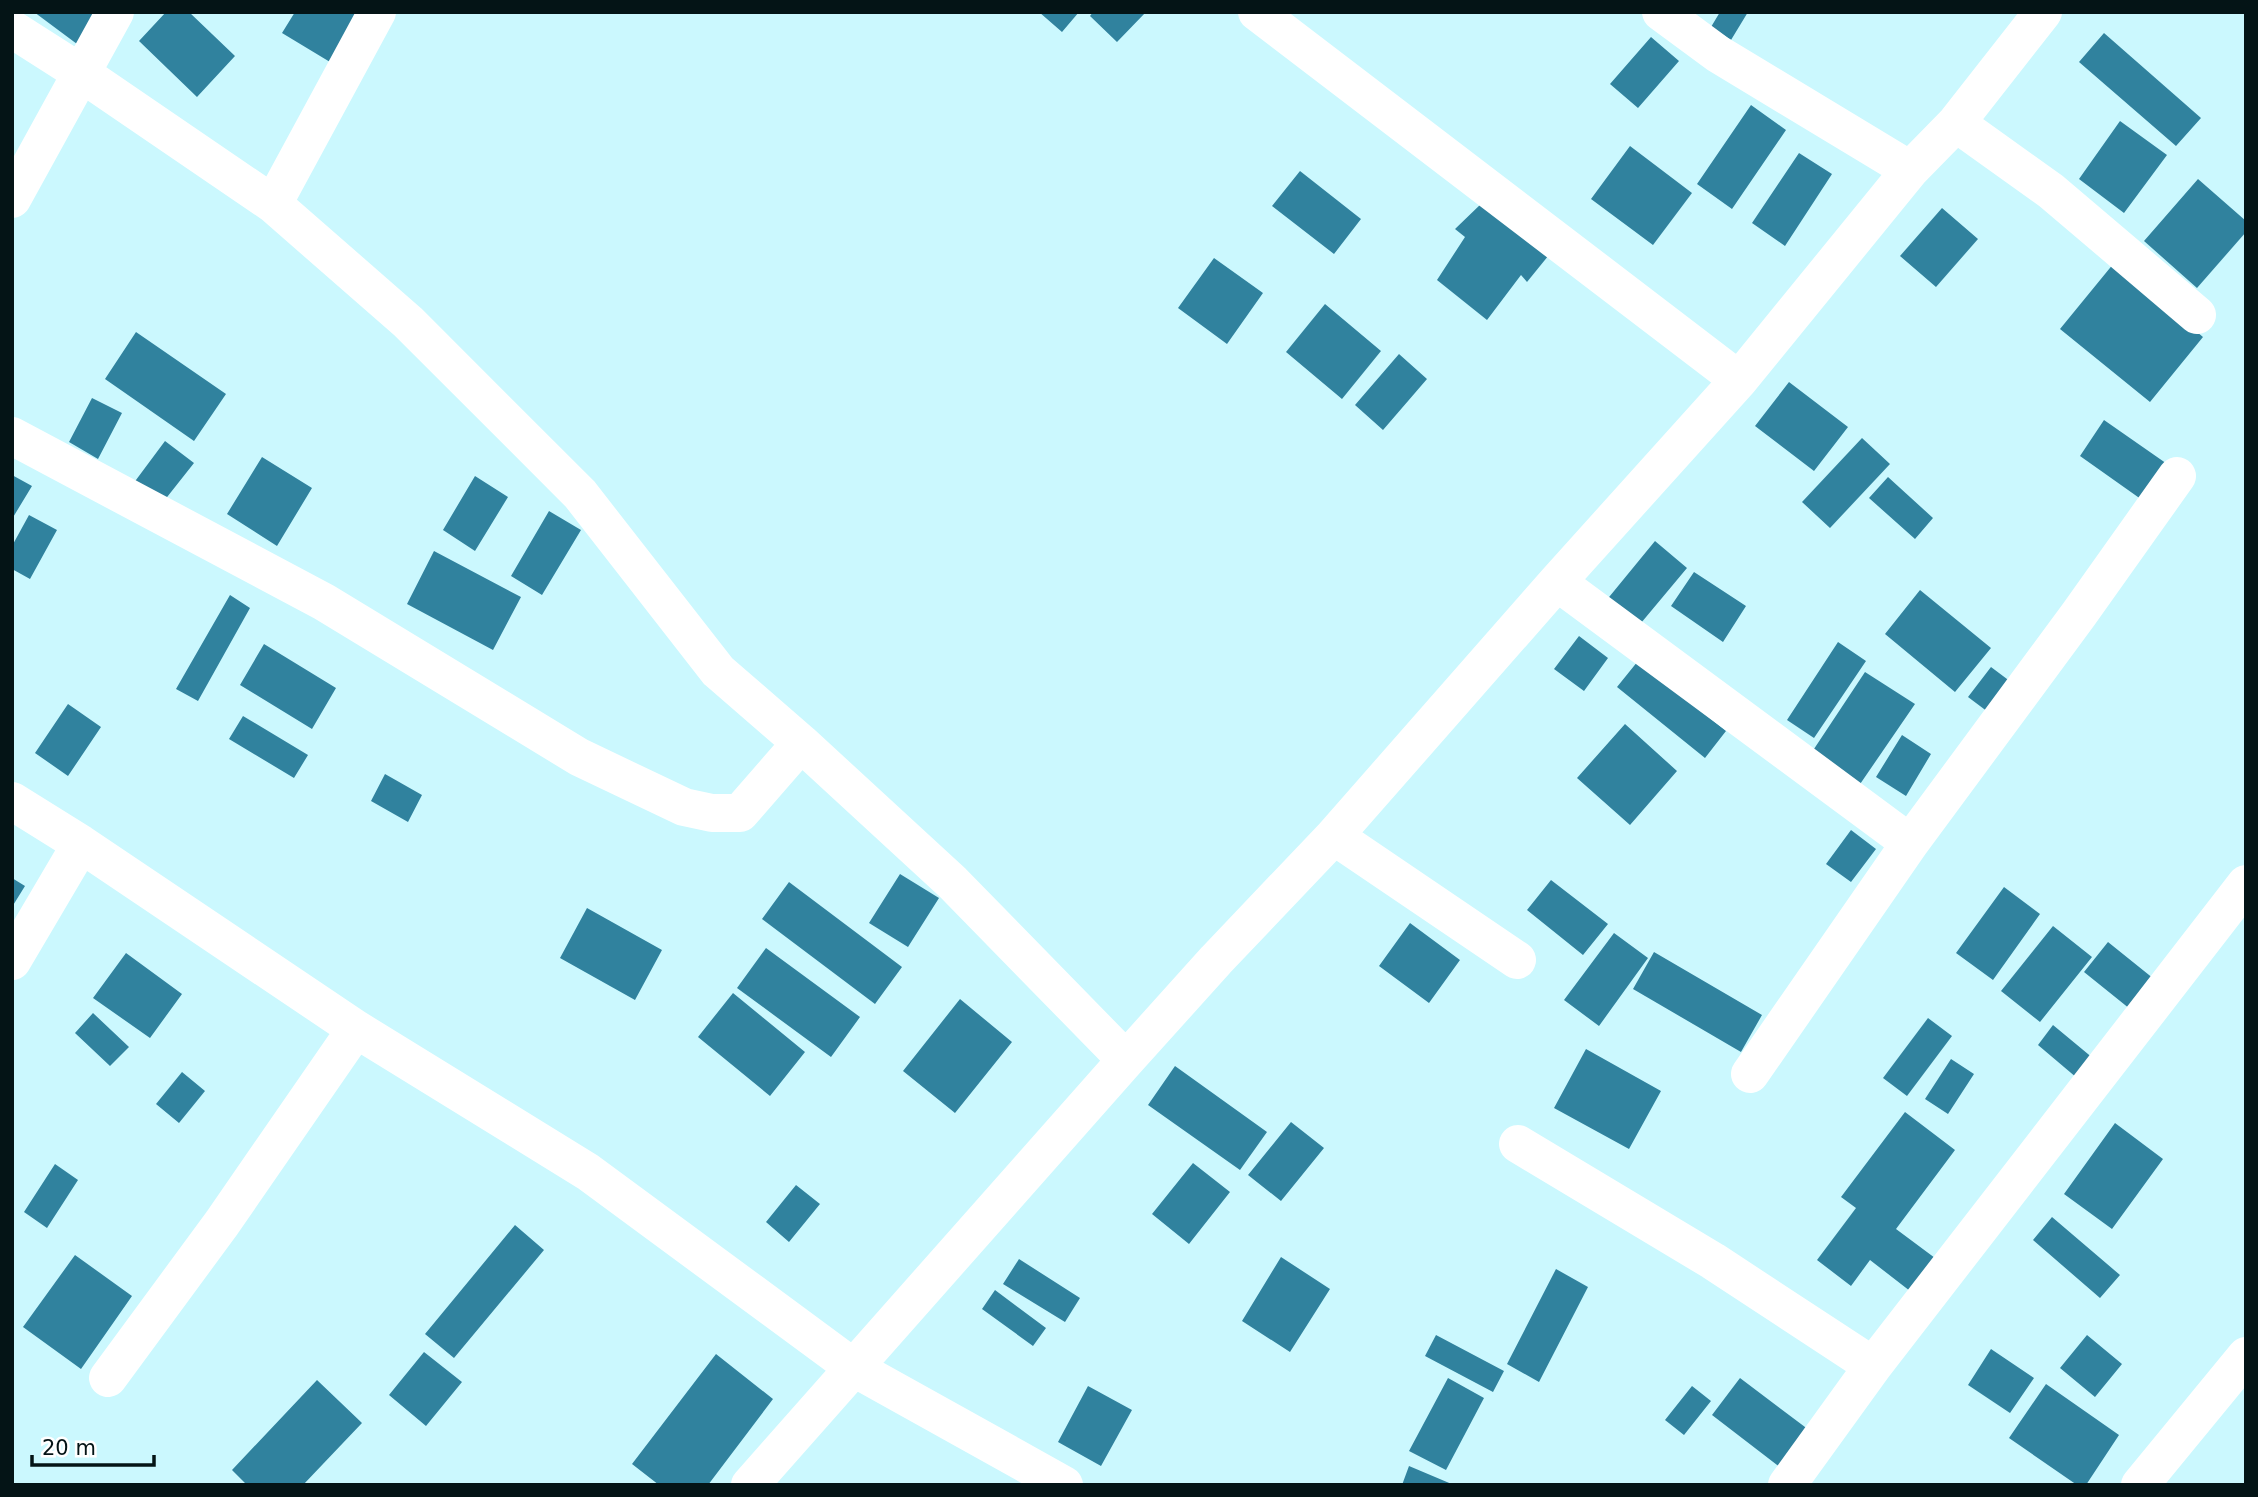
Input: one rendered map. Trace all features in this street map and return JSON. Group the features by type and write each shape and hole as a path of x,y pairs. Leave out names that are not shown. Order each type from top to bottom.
{"street":[{"path":"12,199 115,12"},
{"path":"273,204 377,12"},
{"path":"1257,12 1739,380"},
{"path":"1661,12 1718,54 1910,170"},
{"path":"750,1485 1126,1060 1334,836 1739,380 1910,170 1956,123 2043,12"},
{"path":"12,29 273,204 408,322 580,494 718,671 802,743 952,882 1126,1060"},
{"path":"1956,123 2051,191 2197,315"},
{"path":"12,436 324,602 579,757 684,807 712,813 740,813 802,743"},
{"path":"1750,1074 1910,843 2177,476"},
{"path":"1557,582 1910,843"},
{"path":"12,801 81,844 356,1029 588,1172 854,1368 1064,1485"},
{"path":"1334,836 1517,960"},
{"path":"12,961 81,844"},
{"path":"1787,1485 1873,1366 2246,884"},
{"path":"108,1377 222,1223 356,1029"},
{"path":"1518,1144 1713,1261 1873,1366"},
{"path":"2140,1485 2246,1356"}],"building":[{"path":"34,12 99,12 77,44"},
{"path":"166,12 189,12 235,56 197,97 139,41"},
{"path":"295,12 361,12 330,62 282,33"},
{"path":"1039,12 1079,12 1062,32"},
{"path":"1093,12 1146,12 1117,42 1090,16"},
{"path":"1720,12 1748,12 1731,40 1711,27"},
{"path":"2104,33 2201,118 2176,146 2079,62"},
{"path":"1651,37 1679,61 1638,108 1610,84"},
{"path":"1751,105 1786,130 1732,209 1697,184"},
{"path":"2120,121 2167,155 2124,213 2079,179"},
{"path":"1630,146 1692,193 1653,245 1591,199"},
{"path":"1799,153 1832,174 1785,246 1752,223"},
{"path":"1300,171 1361,219 1334,254 1272,206"},
{"path":"2198,179 2246,221 2246,232 2197,288 2144,241"},
{"path":"1483,202 1553,250 1527,282 1521,275 1487,320 1437,280 1465,237 1455,229"},
{"path":"1942,208 1978,239 1936,287 1900,256"},
{"path":"1214,258 1263,293 1227,344 1178,308"},
{"path":"2114,263 2203,337 2150,402 2060,329"},
{"path":"1325,304 1381,351 1342,399 1286,352"},
{"path":"136,332 226,394 194,441 105,379"},
{"path":"1399,354 1427,379 1383,430 1355,405"},
{"path":"1789,382 1848,427 1814,471 1755,426"},
{"path":"92,398 122,413 98,459 69,442"},
{"path":"2104,420 2170,466 2145,502 2080,456"},
{"path":"1862,438 1890,464 1830,528 1802,502"},
{"path":"165,441 194,463 160,506 133,484"},
{"path":"262,457 312,488 277,546 227,514"},
{"path":"12,475 32,486 12,519"},
{"path":"475,476 508,497 475,551 443,530"},
{"path":"1888,477 1933,518 1915,539 1869,498"},
{"path":"549,511 581,530 542,595 511,576"},
{"path":"29,515 57,530 30,579 12,569 12,546"},
{"path":"1655,541 1687,568 1636,629 1605,602"},
{"path":"434,551 521,597 493,650 407,604"},
{"path":"1694,572 1746,606 1723,642 1671,606"},
{"path":"1920,590 1991,648 1955,692 1885,634"},
{"path":"230,595 250,608 198,701 176,689"},
{"path":"1579,636 1608,658 1584,691 1554,669"},
{"path":"1838,642 1866,661 1814,738 1787,720"},
{"path":"264,644 336,688 312,729 240,685"},
{"path":"1638,661 1726,731 1705,758 1617,687"},
{"path":"1991,667 2015,685 1992,715 1968,697"},
{"path":"1865,672 1915,704 1856,790 1808,758"},
{"path":"68,704 101,727 68,776 35,753"},
{"path":"243,716 308,755 294,778 229,739"},
{"path":"1625,724 1677,771 1630,825 1577,778"},
{"path":"1902,735 1931,754 1906,796 1876,777"},
{"path":"385,774 422,795 408,822 371,801"},
{"path":"1851,830 1876,849 1851,882 1826,864"},
{"path":"900,874 939,898 908,947 869,923"},
{"path":"12,878 25,886 12,907"},
{"path":"1551,880 1608,924 1583,955 1527,910"},
{"path":"789,882 902,967 875,1004 762,919"},
{"path":"2004,887 2040,914 1993,980 1956,953"},
{"path":"587,908 662,950 635,1000 560,958"},
{"path":"1410,923 1460,960 1429,1003 1379,966"},
{"path":"2053,926 2092,957 2040,1022 2001,991"},
{"path":"1614,933 1648,958 1599,1026 1564,1000"},
{"path":"2108,942 2154,979 2130,1009 2084,972"},
{"path":"766,948 860,1017 831,1057 737,988"},
{"path":"1654,952 1762,1015 1741,1052 1633,989"},
{"path":"126,953 182,994 150,1038 93,998"},
{"path":"733,993 805,1052 770,1096 698,1037"},
{"path":"960,999 1012,1042 955,1113 903,1071"},
{"path":"93,1013 129,1047 110,1066 75,1033"},
{"path":"1928,1018 1952,1036 1907,1096 1883,1078"},
{"path":"2053,1025 2094,1059 2077,1078 2038,1045"},
{"path":"1586,1049 1661,1091 1629,1149 1554,1108"},
{"path":"1951,1059 1974,1074 1948,1114 1925,1099"},
{"path":"1175,1066 1267,1132 1240,1170 1148,1105"},
{"path":"182,1072 205,1091 179,1123 156,1104"},
{"path":"1905,1112 1955,1150 1896,1229 1935,1258 1910,1291 1870,1260 1851,1286 1817,1260 1856,1208 1841,1197"},
{"path":"1291,1122 1324,1148 1281,1201 1248,1175"},
{"path":"2115,1123 2163,1159 2112,1229 2064,1194"},
{"path":"1193,1163 1230,1192 1189,1244 1152,1214"},
{"path":"55,1164 78,1180 47,1228 24,1212"},
{"path":"796,1185 820,1204 789,1242 766,1222"},
{"path":"2052,1217 2120,1275 2100,1298 2033,1240"},
{"path":"515,1225 544,1250 454,1358 425,1334"},
{"path":"75,1255 132,1296 81,1369 23,1327"},
{"path":"1281,1257 1330,1289 1290,1352 1242,1321"},
{"path":"1019,1259 1080,1298 1065,1322 1003,1284"},
{"path":"1556,1269 1588,1287 1539,1382 1507,1364"},
{"path":"995,1290 1046,1328 1033,1346 982,1309"},
{"path":"1436,1335 1504,1371 1493,1392 1425,1356"},
{"path":"2087,1335 2122,1364 2095,1397 2060,1368"},
{"path":"1991,1349 2034,1378 2010,1413 1968,1385"},
{"path":"424,1352 462,1382 426,1426 389,1395"},
{"path":"716,1354 773,1399 708,1485 659,1485 632,1464"},
{"path":"1448,1378 1484,1398 1446,1470 1409,1451"},
{"path":"1740,1378 1809,1430 1781,1468 1712,1415"},
{"path":"317,1380 362,1423 303,1485 247,1485 232,1470"},
{"path":"2046,1384 2119,1435 2086,1485 2077,1485 2009,1438"},
{"path":"1088,1386 1132,1410 1101,1466 1058,1442"},
{"path":"1692,1386 1711,1401 1684,1435 1665,1420"},
{"path":"1409,1466 1454,1485 1402,1485"}]}
